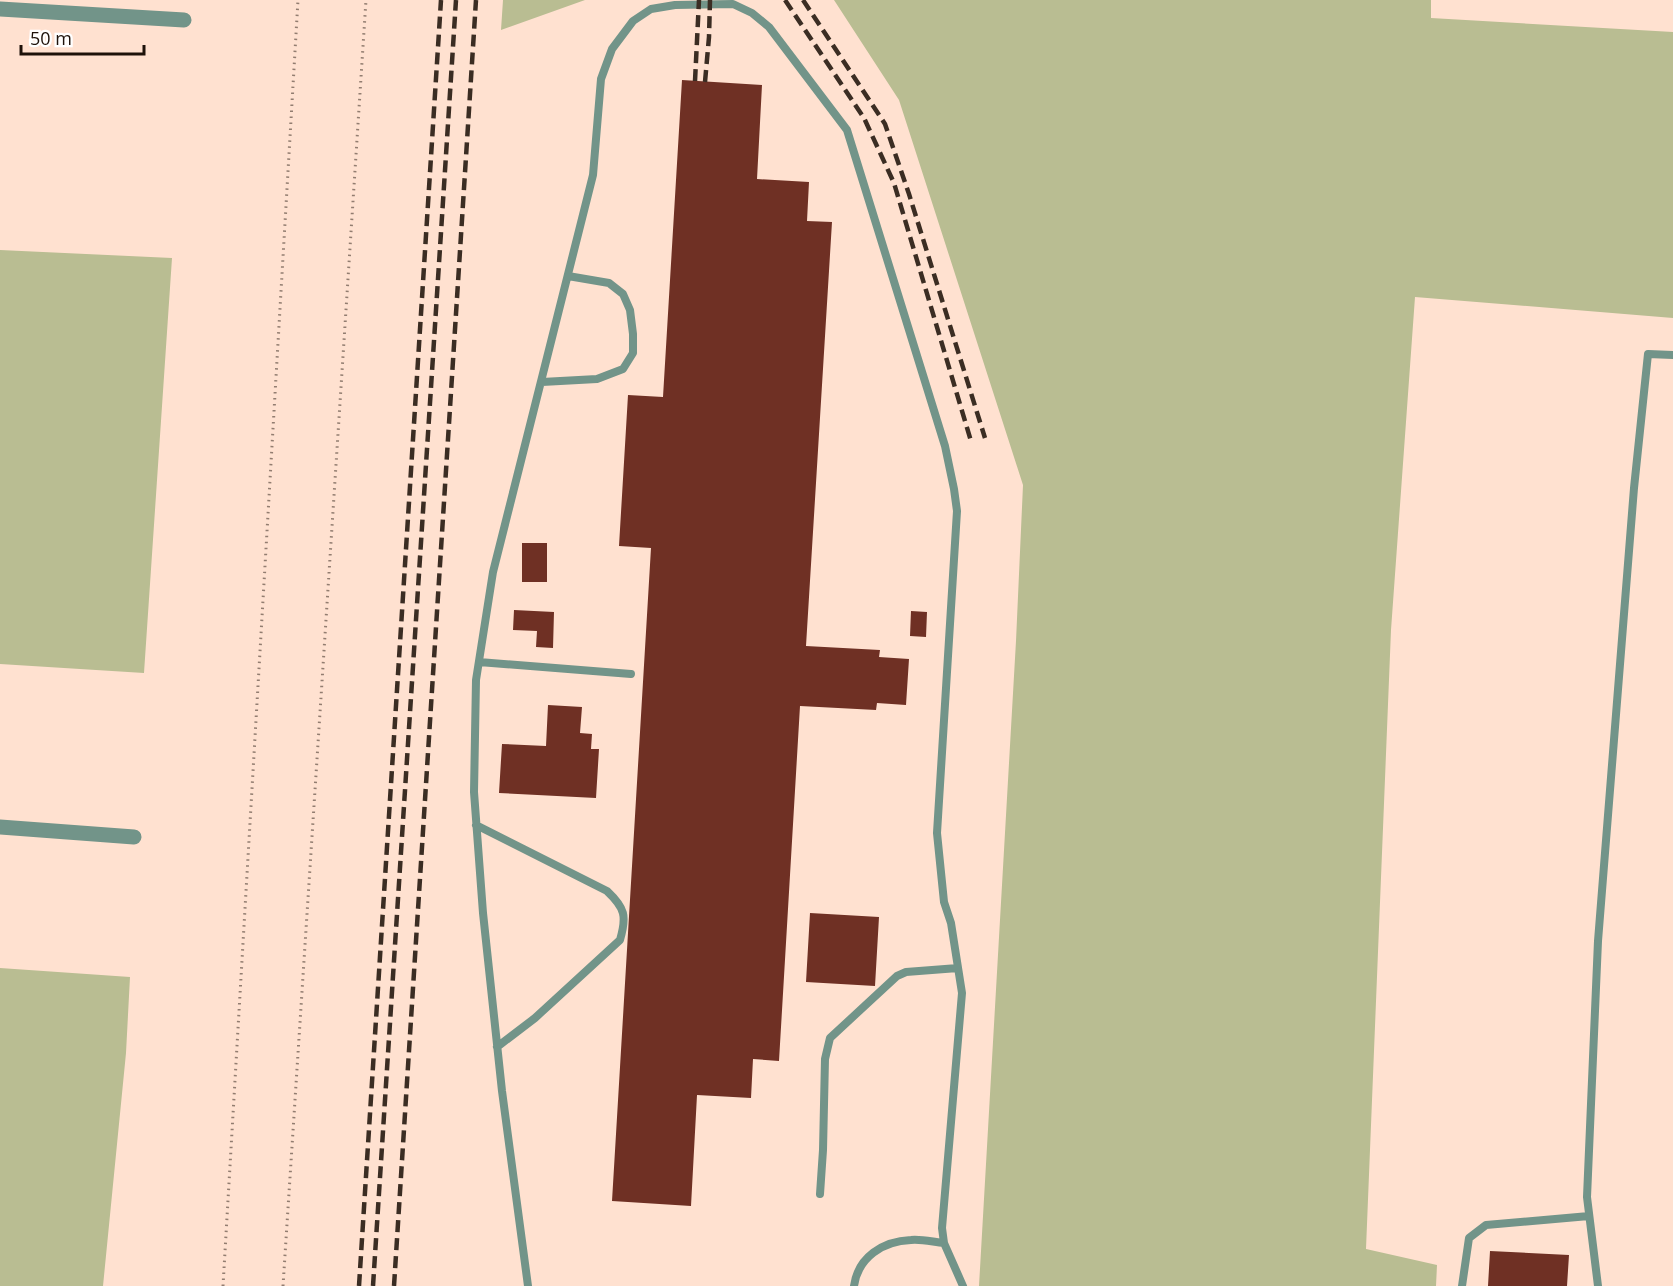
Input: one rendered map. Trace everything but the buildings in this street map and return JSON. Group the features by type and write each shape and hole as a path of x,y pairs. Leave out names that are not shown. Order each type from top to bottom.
{"street":[{"path":"0,9 184,20"},
{"path":"0,827 134,837"}],"lane":[{"path":"528,1286 497,1047 474,792 476,680 493,572 593,175 601,79 612,49 633,21 651,9 675,5 733,4 752,13 769,27 847,129 945,446 954,489 957,511 937,833 944,902 951,923 962,993 942,1228 944,1243 963,1286"},
{"path":"542,382 597,379 623,369 633,353 630,310 623,294 609,283 568,276"},
{"path":"1598,1286 1587,1197 1598,941 1634,488 1648,354 1673,355"},
{"path":"479,662 631,674"},
{"path":"476,825 608,891 621,904 625,924 620,940 535,1018 497,1047"},
{"path":"820,1194 825,1059 830,1038 897,976 906,972 958,968"},
{"path":"1462,1286 1469,1238 1485,1225 1589,1216"},
{"path":"854,1286 861,1265 869,1254 896,1242 912,1240 944,1243"}],"path":[{"path":"223,1286 298,0"},
{"path":"283,1286 366,0"}],"green space":[{"path":"503,0 585,0 501,30"},
{"path":"834,0 1431,0 1431,18 1673,32 1673,318 1415,297 1391,630 1366,1249 1437,1265 1436,1286 979,1286 1023,485 899,100"},
{"path":"0,250 172,258 144,673 0,664"},
{"path":"0,968 130,977 126,1053 103,1286 0,1286"}],"railway":[{"path":"359,1286 441,0"},
{"path":"373,1286 456,0"},
{"path":"394,1286 476,0"},
{"path":"695,81 699,0"},
{"path":"705,82 710,0"},
{"path":"785,0 864,118 894,183 971,441"},
{"path":"803,0 885,124 985,438"}]}
